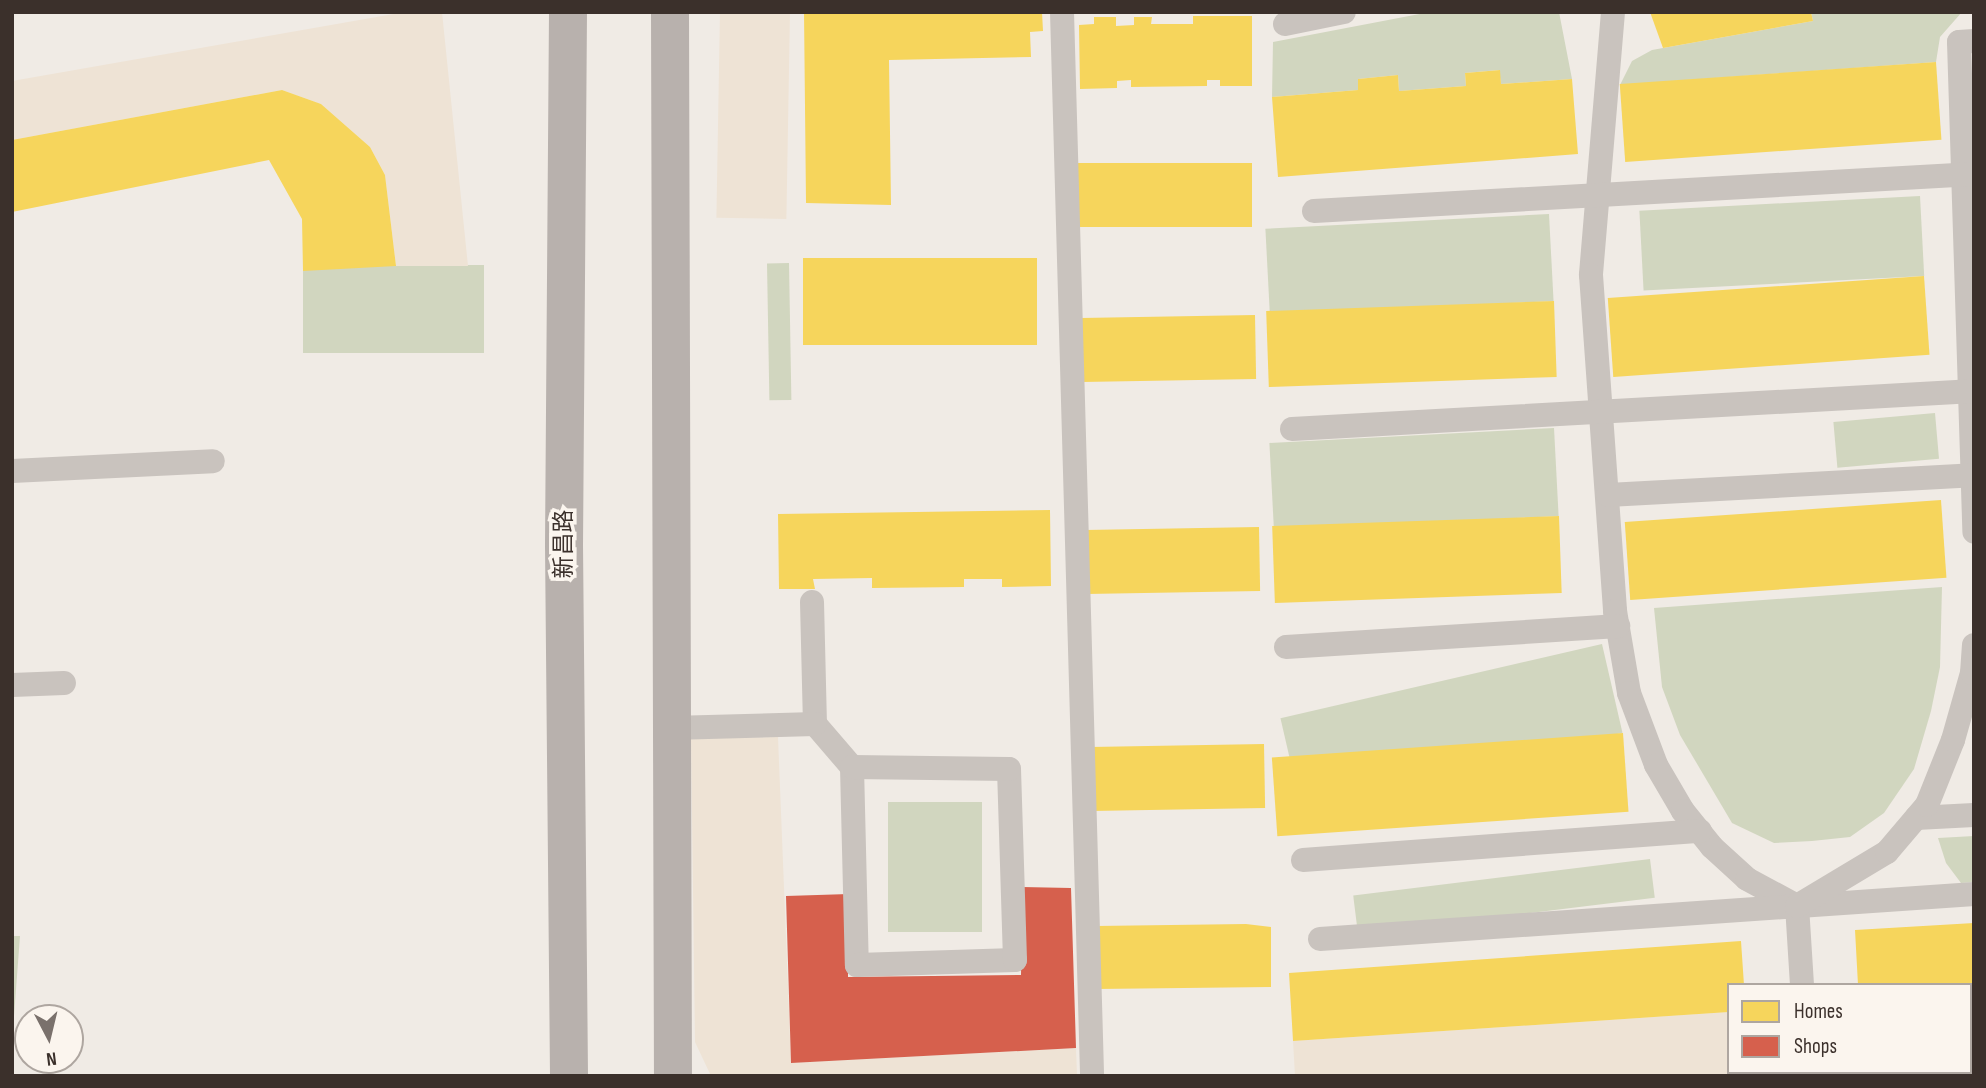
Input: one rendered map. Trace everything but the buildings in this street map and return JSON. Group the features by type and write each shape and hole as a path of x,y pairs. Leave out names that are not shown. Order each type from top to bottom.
{"main road":[{"name":"新昌路","path":"568,12 564,545 569,1076"},
{"path":"670,12 673,1076"}],"lane":[{"path":"1062,12 1092,1076"},
{"path":"1285,24 1344,12"},
{"path":"1613,12 1591,275 1618,626 1629,692 1656,765 1699,831 1747,879 1797,906"},
{"path":"1974,41 1959,42 1968,174 1974,532"},
{"path":"1314,211 1968,174"},
{"path":"1292,429 1972,391"},
{"path":"12,471 213,461"},
{"path":"1608,495 1972,475"},
{"path":"812,602 815,724 852,768 858,965 1015,960 1009,769 852,768"},
{"path":"1286,647 1618,626"},
{"path":"1797,906 1887,852 1927,805 1953,740 1972,673 1974,645"},
{"path":"12,685 64,683"},
{"path":"671,728 815,724"},
{"path":"1916,818 1974,815"},
{"path":"1303,860 1699,831"},
{"path":"1320,939 1974,894"},
{"path":"1797,906 1802,983"}],"green space":[{"path":"1430,12 1559,12 1572,79 1501,84 1499,70 1465,73 1466,86 1399,91 1398,75 1358,79 1358,90 1272,97 1273,42"},
{"path":"1811,12 1962,12 1940,37 1936,62 1620,85 1632,61 1652,50 1813,21"},
{"path":"1920,196 1924,276 1644,291 1639,211"},
{"path":"1549,214 1554,301 1270,316 1265,229"},
{"path":"767,263 789,263 791,400 769,400"},
{"path":"303,265 484,265 484,353 303,353"},
{"path":"1935,413 1939,459 1837,468 1833,422"},
{"path":"1554,428 1559,516 1274,531 1269,443"},
{"path":"1942,587 1940,667 1931,711 1914,769 1884,813 1850,837 1812,841 1774,843 1732,823 1680,735 1662,687 1654,608"},
{"path":"1602,644 1622,733 1301,807 1280,718"},
{"path":"888,802 982,802 982,932 888,932"},
{"path":"1974,836 1974,882 1961,883 1946,863 1938,838"},
{"path":"1650,859 1655,898 1358,934 1353,895"},
{"path":"12,936 20,936 14,1004 12,1043"}],"shaded area":[{"path":"405,12 442,12 468,266 396,266 385,175 370,147 321,104 282,90 12,140 12,81"},
{"path":"720,12 790,12 786,219 716,218"},
{"path":"778,737 791,1063 1076,1048 1077,1076 711,1076 695,1042 691,738"},
{"path":"1974,997 1974,1076 1295,1076 1293,1041 1727,1012 1727,1074 1972,1074"}]}
